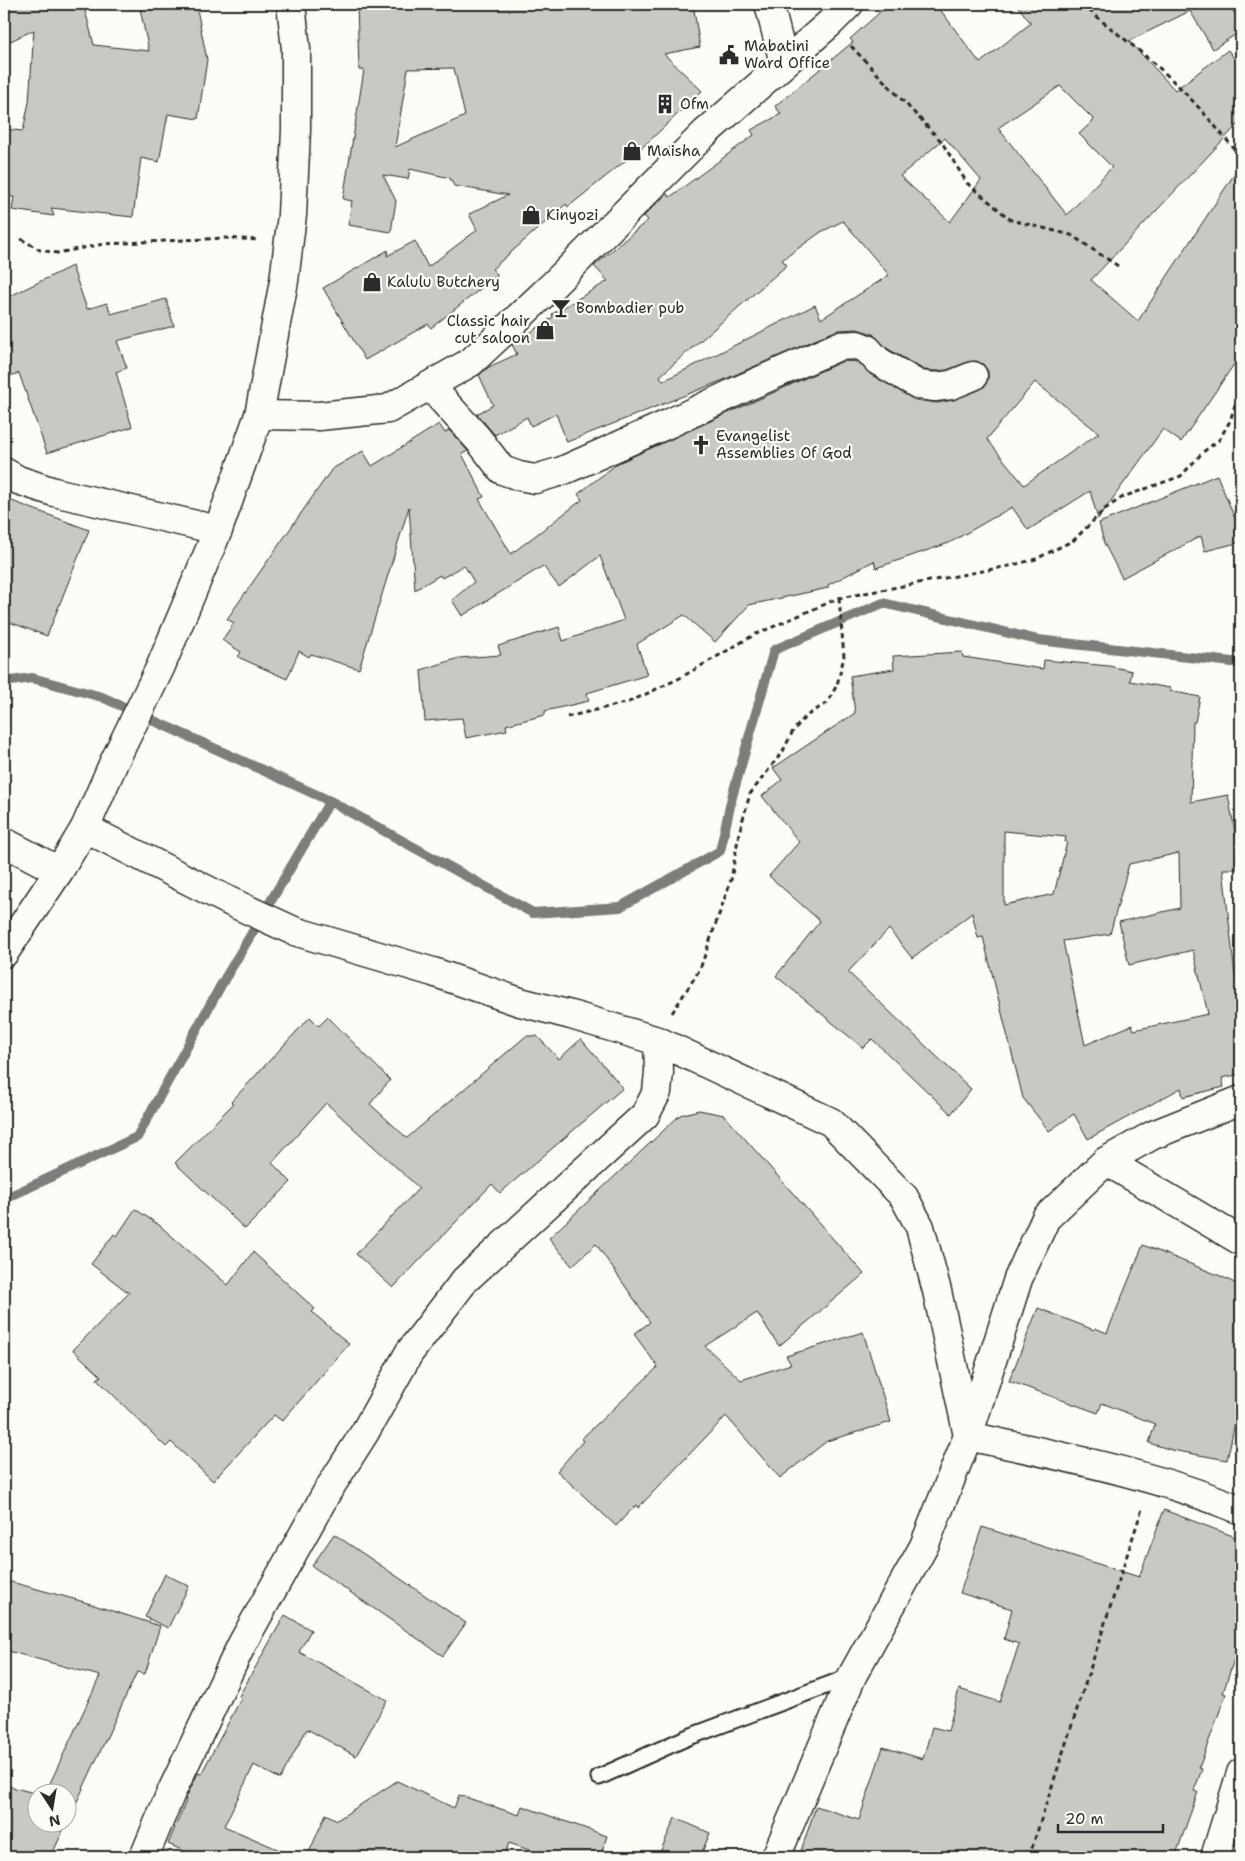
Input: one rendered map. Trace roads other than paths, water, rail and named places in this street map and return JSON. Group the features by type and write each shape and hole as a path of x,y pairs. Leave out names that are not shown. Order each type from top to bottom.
{"street":[{"path":"4,953 59,872 84,828 160,668 218,530 259,415 284,281 289,242 296,130 296,49 291,4"},
{"path":"769,4 784,63"},
{"path":"259,415 319,416 388,409 472,362 554,284 705,132 830,23 849,4"},
{"path":"430,386 478,439 502,470 535,479 562,471 670,424 746,387 839,346 857,345 867,348 878,361 919,385 935,387 951,385 973,376"},
{"path":"4,472 18,480 54,492 218,530"},
{"path":"84,828 230,902 294,931 433,972 520,1002 658,1041 831,1122 904,1197 920,1227 968,1436"},
{"path":"4,842 59,872"},
{"path":"144,1857 170,1795 242,1644 327,1492 365,1432 409,1353 465,1280 645,1115 657,1092 659,1072 658,1041"},
{"path":"776,1857 852,1676 924,1546 968,1436 1018,1279 1046,1218 1106,1161 1152,1135 1241,1100"},
{"path":"1106,1161 1241,1241"},
{"path":"968,1436 1060,1456 1151,1480 1201,1494 1241,1510"},
{"path":"1216,1857 1241,1773"}],"lane":[{"path":"598,1777 686,1738 852,1676"}],"waterway":[{"path":"4,682 32,678 102,697 330,801 533,913 620,907 720,851 732,797 774,650 883,603 1038,640 1241,663"},
{"path":"4,1199 137,1137 220,987 330,801"}],"place":[{"name":"Mabatini Ward Office","path":"729,55"},
{"name":"Ofm","path":"665,104"},
{"name":"Maisha","path":"632,151"},
{"name":"Kinyozi","path":"531,215"},
{"name":"Kalulu Butchery","path":"372,282"},
{"name":"Bombadier pub","path":"561,308"},
{"name":"Classic hair cut saloon","path":"545,330"},
{"name":"Evangelist Assemblies Of God","path":"701,445"}]}
